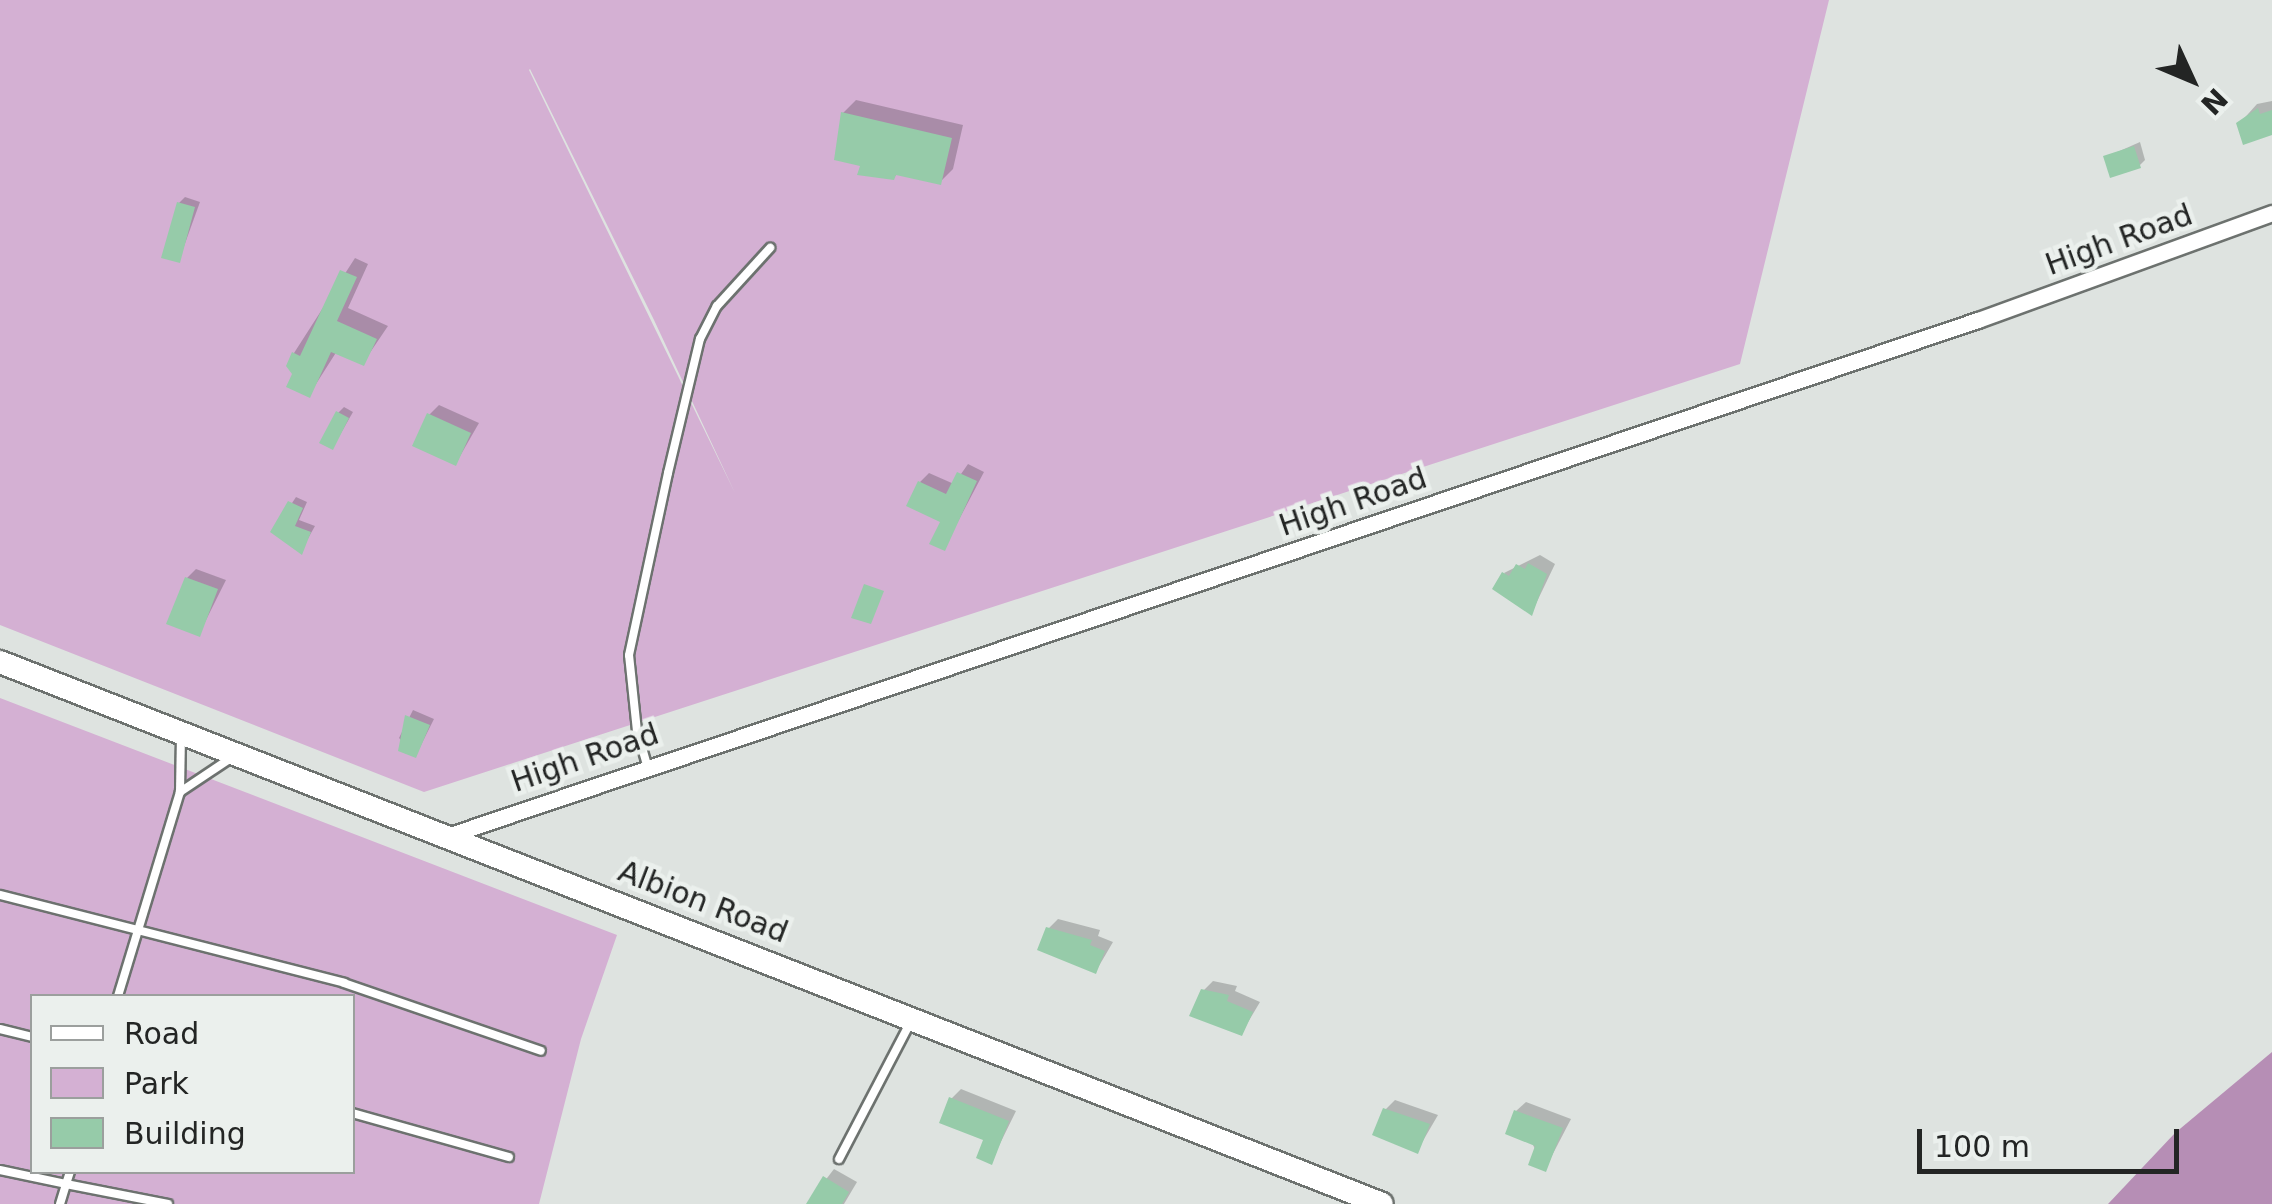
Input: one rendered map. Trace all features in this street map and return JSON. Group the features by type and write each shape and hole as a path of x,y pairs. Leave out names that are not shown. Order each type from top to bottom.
{"main road":[{"name":"Albion Road","path":"0,662 450,834 1382,1204"}],"street":[{"name":"High Road","path":"450,834 1942,332 2272,214"}],"lane":[{"path":"647,765 636,731 630,655 668,473 700,340 718,306 770,248"},
{"path":"119,994 180,792 181,732"},
{"path":"180,792 237,754"},
{"path":"0,895 357,987 541,1051"},
{"path":"840,1159 913,1018"},
{"path":"0,1028 30,1036"},
{"path":"355,1113 508,1157"},
{"path":"0,1170 168,1204"},
{"path":"60,1204 69,1174"}],"green space":[{"path":"0,0 1829,0 1740,364 424,792 0,625","holes":["530,69 654,320 735,493"]},
{"path":"0,698 617,935 581,1039 539,1204 0,1204"}],"shaded area":[{"path":"2272,1052 2272,1204 2108,1204 2175,1133"}],"building":[{"path":"2258,108 2260,114 2272,110 2272,135 2243,145 2236,123"},
{"path":"841,112 952,138 941,185 896,175 894,180 857,175 860,166 834,160"},
{"path":"2134,146 2141,168 2110,178 2103,156"},
{"path":"177,202 195,207 180,263 161,258"},
{"path":"340,270 357,277 337,321 377,339 364,366 331,352 310,398 286,387 292,374 286,366 292,352 300,356"},
{"path":"336,411 349,418 333,450 319,443"},
{"path":"427,413 471,433 456,466 412,446"},
{"path":"957,472 977,481 945,551 929,544 940,522 906,506 918,481 946,494"},
{"path":"288,501 303,508 295,526 311,532 302,555 270,532"},
{"path":"1528,563 1547,574 1532,616 1492,589 1502,572 1509,576 1516,564 1525,569"},
{"path":"185,577 218,589 200,637 166,624"},
{"path":"864,584 884,591 871,624 851,618"},
{"path":"405,715 430,725 416,758 398,751"},
{"path":"1046,927 1092,940 1090,945 1105,951 1096,974 1037,950"},
{"path":"1201,989 1229,995 1227,1001 1253,1012 1242,1036 1189,1016"},
{"path":"949,1097 1009,1121 992,1165 976,1158 983,1140 939,1123"},
{"path":"1383,1108 1430,1124 1418,1154 1372,1135"},
{"path":"1514,1110 1563,1128 1546,1172 1528,1165 1535,1146 1505,1134"},
{"path":"823,1176 849,1192 842,1204 806,1204"}]}
